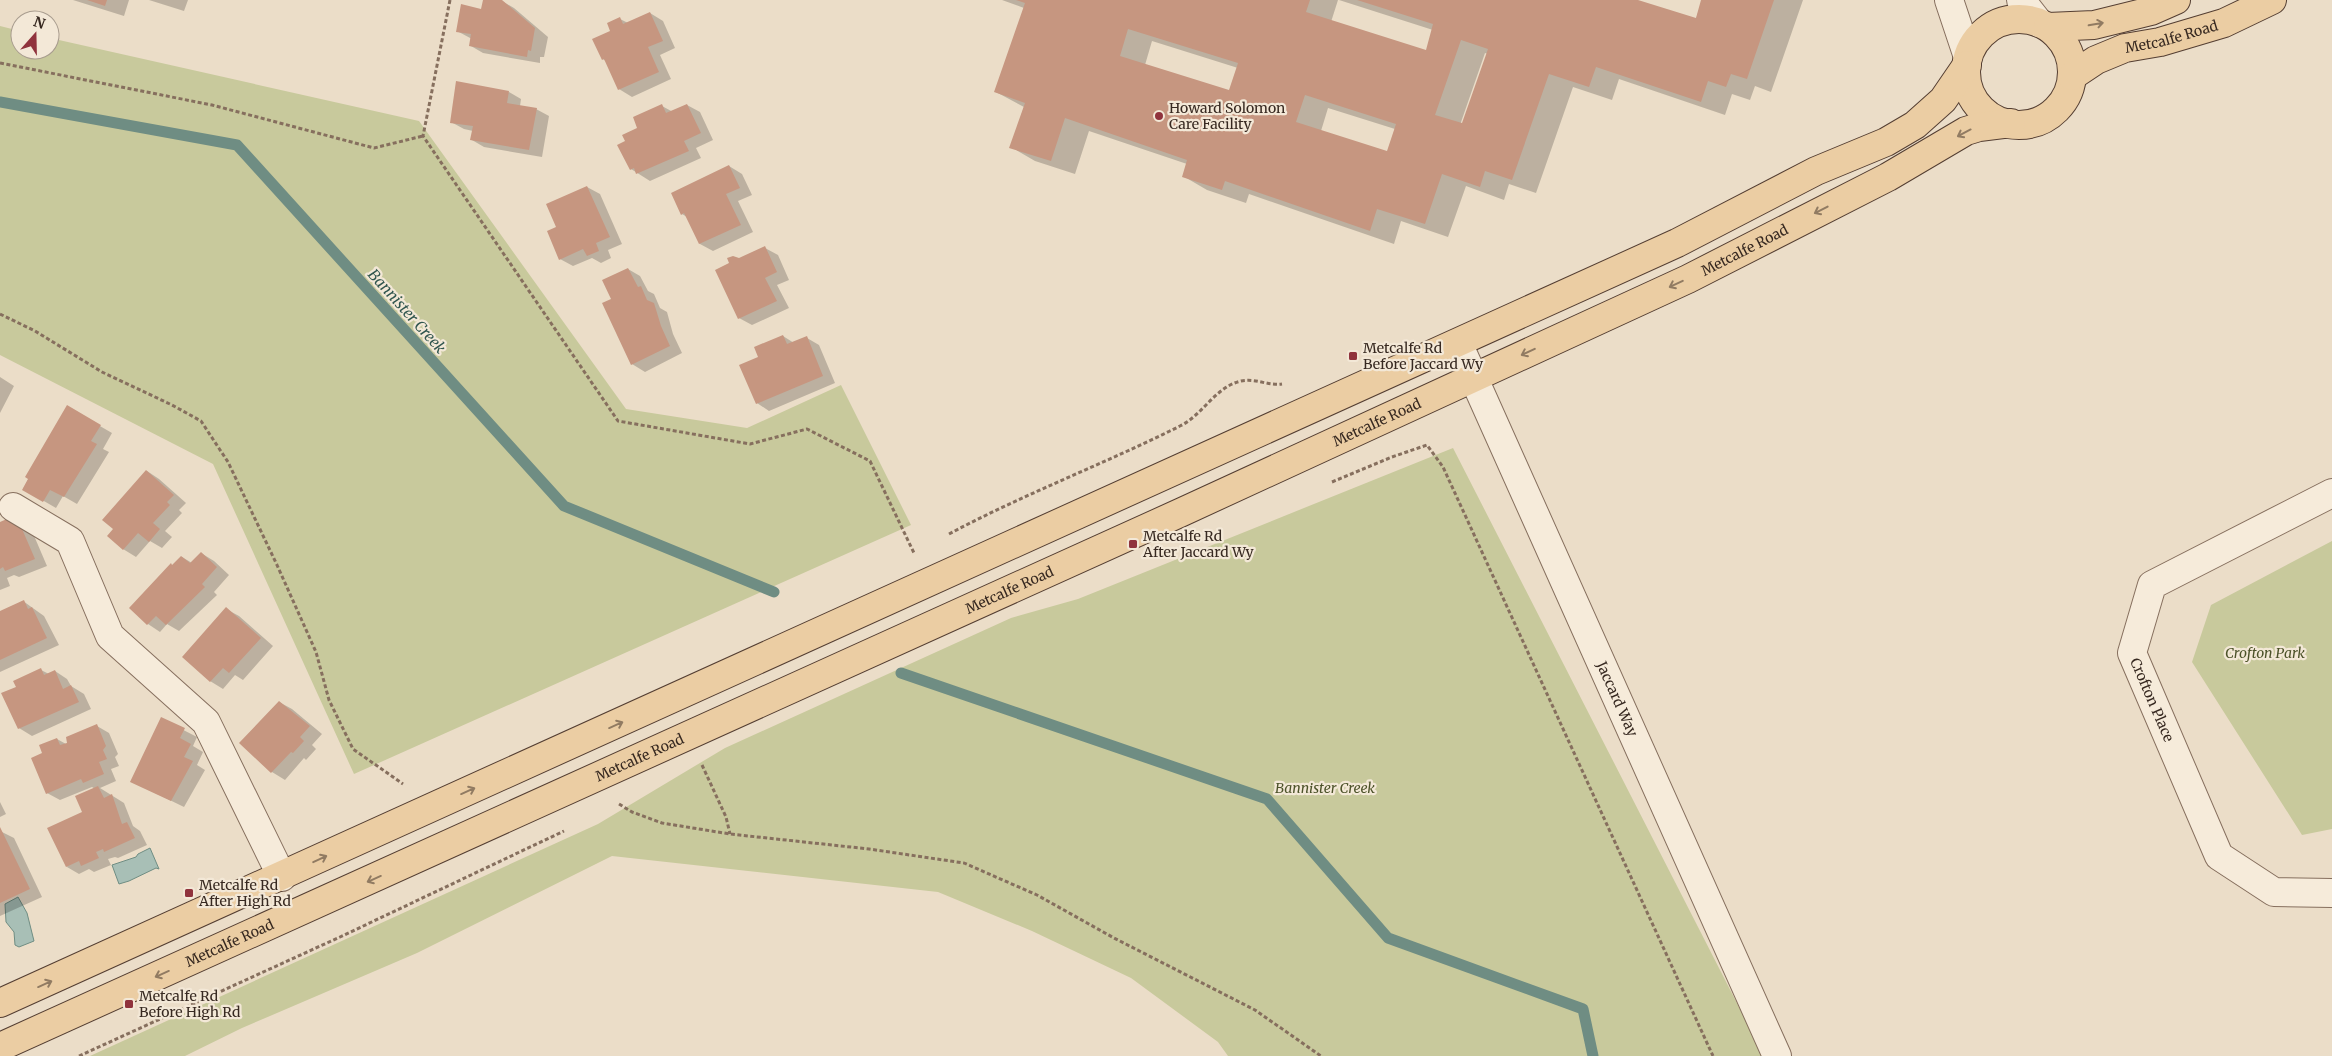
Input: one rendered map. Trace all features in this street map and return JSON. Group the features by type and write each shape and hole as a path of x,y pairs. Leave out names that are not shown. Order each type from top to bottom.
{"main road":[{"path":"1,1001 282,877 1458,343 1677,243 1816,171 1886,142 1915,126 1943,100 1967,61 1974,43 1986,30 1999,23 2017,19 2043,25 2094,26 2151,10 2176,0"},
{"name":"Metcalfe Road","path":"2072,76 2096,60 2125,48 2160,42 2224,23 2272,0"},
{"name":"Metcalfe Road","path":"1967,61 1966,74 1970,94 1981,109 1996,120 2020,125 2038,122 2054,112 2066,99 2072,76 2069,54 2060,38 2043,25"},
{"name":"Metcalfe Road","path":"0,1047 1182,512 1688,279 1888,178 1966,131 1979,127 2011,123"}],"street":[{"path":"1949,0 1967,61"},
{"path":"2021,0 2043,25"},
{"name":"Jaccard Way","path":"1458,343 1777,1056"},
{"name":"Crofton Place","path":"2332,493 2152,585 2132,653 2219,856 2274,892 2332,893"},
{"path":"13,507 70,541 110,636 206,722 282,877"}],"path":[{"path":"450,0 423,136 618,422 750,444 807,429 870,460 914,552"},
{"path":"0,63 212,105 374,148 423,136"},
{"path":"0,314 35,331 102,372 172,405 200,421 228,462 278,565 316,652 329,700 353,749 406,786"},
{"path":"1330,483 1392,457 1427,446 1443,467 1713,1056"},
{"path":"702,764 726,817 730,834"},
{"path":"611,808 619,804 632,812 662,823 730,834 869,849 964,862 1036,895 1255,1010 1321,1056"},
{"path":"79,1056 340,937 568,829"}],"green space":[{"name":"Bannister Creek","path":"0,26 10,28 10,60 60,60 60,40 419,121 626,409 747,428 841,385 911,525 354,774 213,464 0,355"},
{"name":"Bannister Creek","path":"1453,448 1764,1056 1228,1056 1218,1042 1131,978 1032,931 938,892 612,856 417,953 242,1028 185,1056 90,1056 598,824 725,748 1011,618 1078,599"},
{"name":"Crofton Park","path":"2332,541 2332,829 2302,835 2192,662 2211,605"}],"shaded area":[{"path":"150,848 159,869 156,868 119,884 112,865 136,857"},
{"path":"18,897 27,913 34,941 19,947 15,945 14,932 6,922 5,904"}],"building":[{"path":"87,0 107,0 105,6"},
{"path":"483,0 502,0 535,28 531,51 528,50 527,57 469,46 471,34 456,32 461,4 481,9"},
{"name":"Howard Solomon Care Facility","path":"1016,0 1310,0 1306,12 1426,50 1433,24 1357,0 1638,0 1696,18 1701,0 1774,0 1747,79 1731,74 1726,87 1708,81 1701,102 1596,67 1589,87 1549,74 1512,180 1485,171 1480,187 1442,174 1425,224 1377,209 1370,231 1225,181 1222,190 1182,177 1187,160 1065,118 1051,161 1009,148 1025,103 994,92 1025,3","holes":["1128,29 1238,63 1229,90 1120,56","1461,40 1488,49 1462,123 1435,115","1305,95 1396,124 1387,151 1296,122"]},
{"path":"650,12 663,41 648,47 659,72 618,90 604,59 602,60 592,39 610,31 607,23 620,17 623,24"},
{"path":"456,81 509,91 507,103 537,108 529,150 470,140 473,126 450,123"},
{"path":"662,104 666,113 687,104 701,133 684,141 689,151 636,174 634,168 630,170 617,145 625,141 622,135 637,128 633,117"},
{"path":"729,165 740,188 726,194 741,225 699,244 684,213 681,215 671,193"},
{"path":"587,186 610,237 596,243 599,251 587,256 583,249 559,260 547,231 556,227 546,204"},
{"path":"765,246 777,272 765,278 777,301 738,319 715,270 729,263 727,258 733,256 739,258"},
{"path":"628,268 638,287 641,286 647,300 654,303 670,346 631,365 602,303 611,299 602,280"},
{"path":"783,335 787,344 807,336 823,376 756,404 739,365 758,357 754,347"},
{"path":"67,405 101,425 91,441 97,444 64,497 50,490 43,502 22,490 28,479 25,477"},
{"path":"146,470 174,495 167,502 170,505 153,523 160,529 149,542 138,533 123,550 107,536 113,529 102,520"},
{"path":"16,515 35,559 5,571 3,567 0,569 0,522"},
{"path":"201,552 217,567 202,584 205,587 166,625 156,616 147,625 129,608 171,563 172,565 181,556 190,563"},
{"path":"24,600 28,609 32,607 47,638 0,660 0,611"},
{"path":"226,607 261,638 229,673 223,668 210,682 182,657"},
{"path":"41,668 44,675 55,670 63,689 71,685 79,702 18,729 1,693 16,687 13,681"},
{"path":"279,701 310,726 300,737 304,741 271,773 239,743"},
{"path":"161,717 185,728 180,738 191,744 184,757 193,761 171,801 130,782"},
{"path":"97,724 106,746 103,750 107,759 99,762 104,774 83,783 81,779 46,794 31,758 42,753 39,745 57,738 60,745 67,743 66,737"},
{"path":"98,786 104,798 112,794 122,824 127,822 135,838 104,852 103,849 96,852 99,858 81,866 79,861 66,867 47,828 82,812 75,796"},
{"path":"0,827 30,889 0,903"}],"waterway":[{"name":"Bannister Creek","path":"0,102 237,145 564,506 774,592"},
{"name":"Bannister Creek","path":"901,673 1267,799 1388,938 1583,1009 1593,1056"}],"place":[{"name":"Howard Solomon Care Facility","path":"1159,116"},
{"name":"Metcalfe Rd Before Jaccard Wy","path":"1353,356"},
{"name":"Metcalfe Rd After Jaccard Wy","path":"1133,544"},
{"name":"Metcalfe Rd After High Rd","path":"189,893"},
{"name":"Metcalfe Rd Before High Rd","path":"129,1004"}]}
